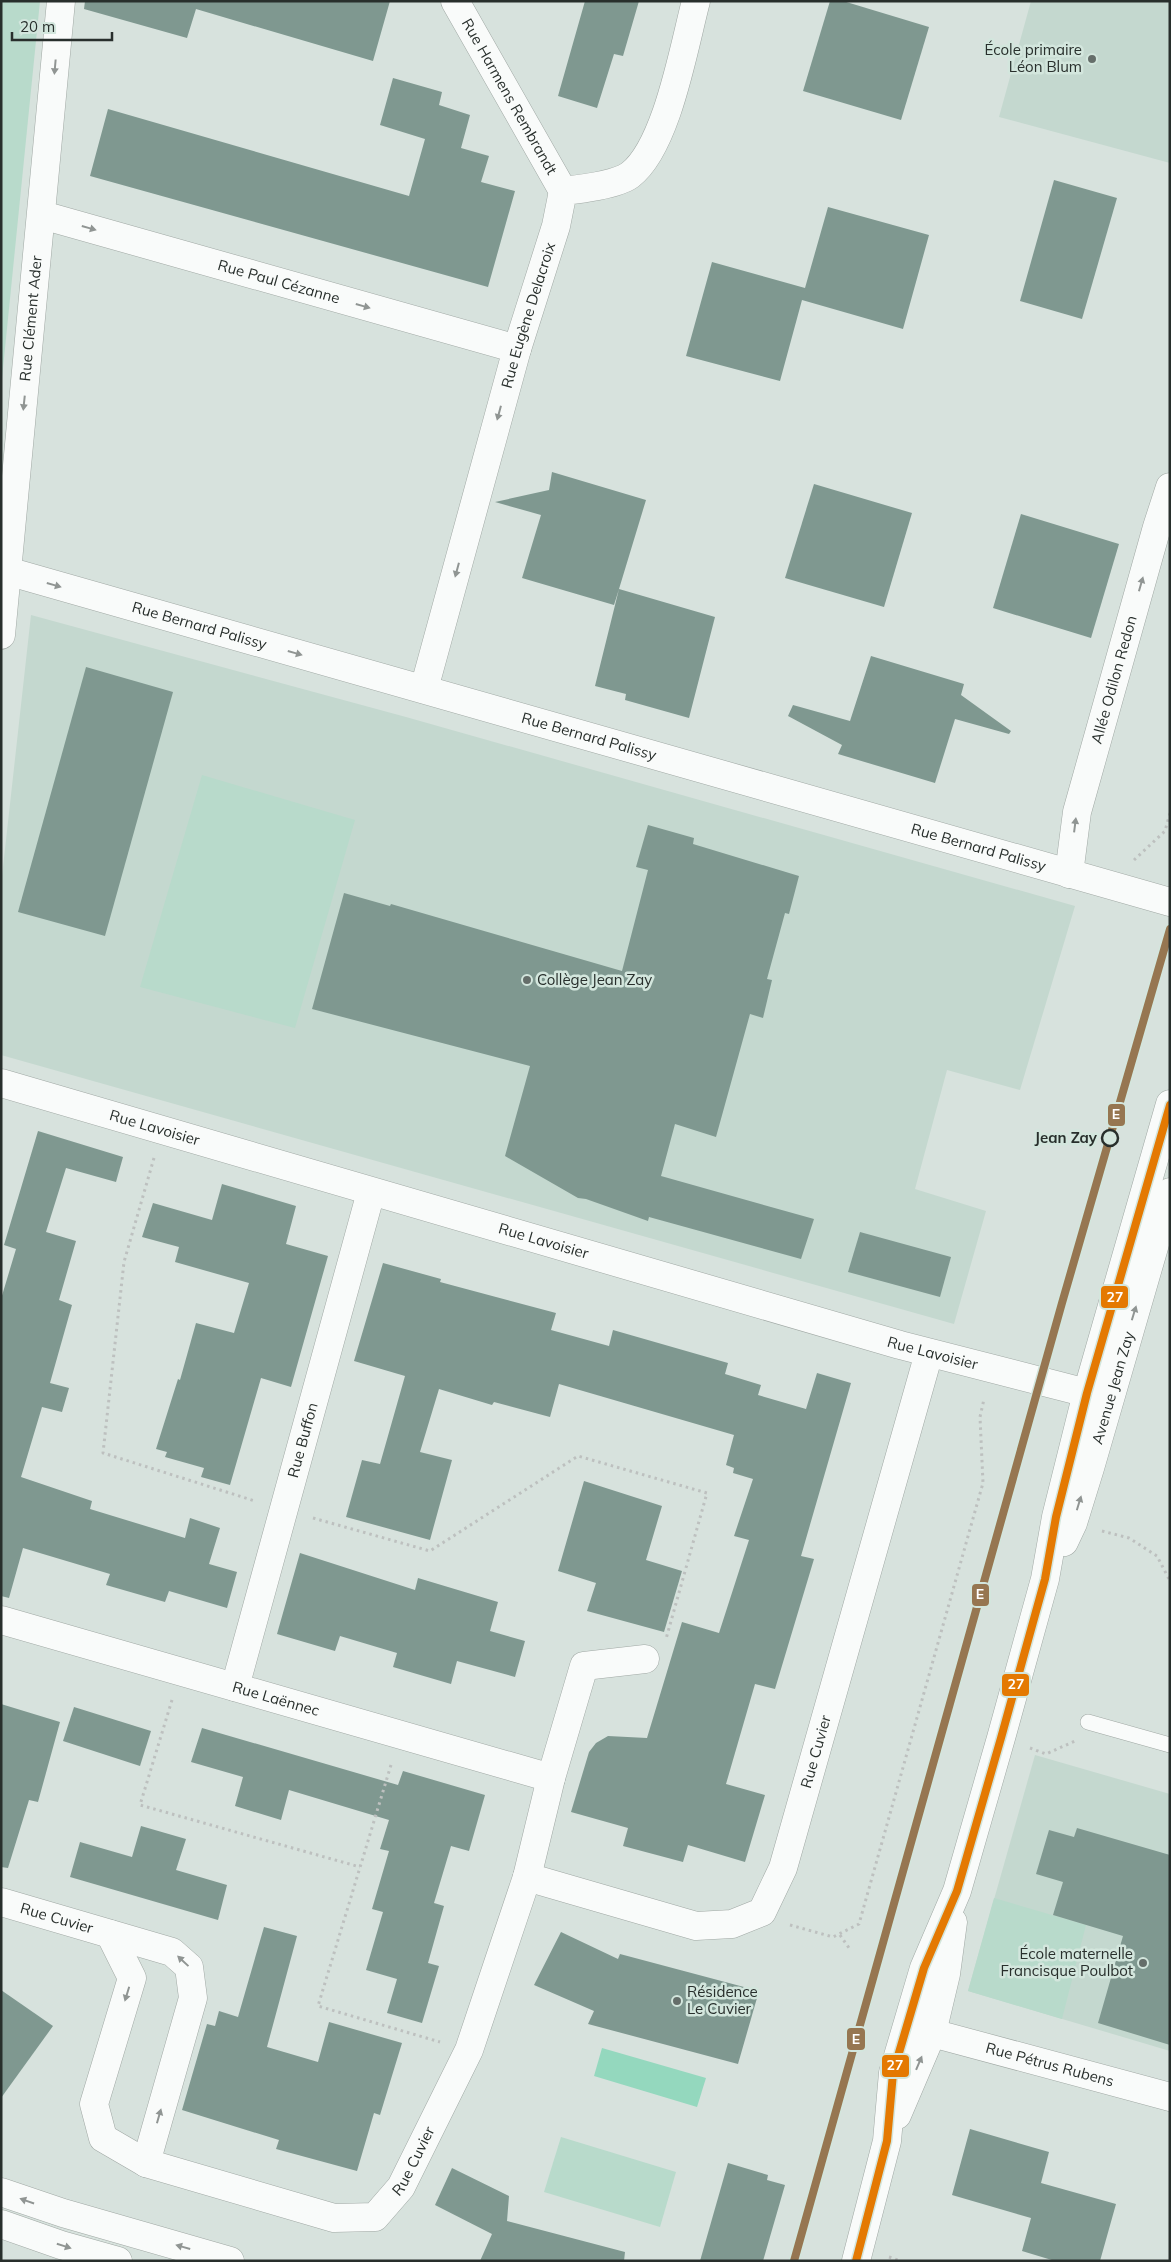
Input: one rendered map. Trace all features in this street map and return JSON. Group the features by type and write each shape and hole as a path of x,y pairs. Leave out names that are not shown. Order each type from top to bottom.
{"street":[{"name":"Rue Clément Ader","path":"1,636 42,215 60,1"},
{"name":"Rue Harmens Rembrandt","path":"455,1 563,191"},
{"path":"563,191 596,187 630,175 648,153 666,118 696,1"},
{"name":"Rue Eugène Delacroix","path":"424,689 517,349 556,226 563,191"},
{"name":"Rue Paul Cézanne","path":"42,215 517,349"},
{"name":"Allée Odilon Redon","path":"1069,874 1077,812 1157,526 1170,487"},
{"name":"Rue Bernard Palissy","path":"7,571 1170,902"},
{"name":"Rue Lavoisier","path":"1,1083 928,1353 1087,1393"},
{"name":"Avenue Jean Zay","path":"887,2140 893,2073 924,1968 957,1891 1045,1579 1056,1517 1087,1393 1170,1104"},
{"name":"Rue Buffon","path":"235,1687 371,1192"},
{"name":"Avenue Jean Zay","path":"1045,1579 1073,1523 1170,1192"},
{"name":"Rue Cuvier","path":"762,1912 783,1868 928,1353"},
{"name":"Rue Laënnec","path":"1,1620 551,1778"},
{"name":"Rue Cuvier","path":"110,1934 132,1978 94,2104 104,2138 146,2163 334,2218 375,2217 401,2187 469,2050 527,1877 551,1778 584,1666 655,1651"},
{"path":"527,1877 696,1926 732,1924 762,1912"},
{"name":"Avenue Jean Zay","path":"856,2261 887,2140 932,2033 946,1974 957,1891"},
{"name":"Rue Cuvier","path":"1,1902 172,1952 189,1967 193,1998 146,2163"},
{"name":"Rue Pétrus Rubens","path":"932,2033 1170,2097"},
{"path":"1,2192 62,2213 230,2261"},
{"path":"1,2224 61,2245 118,2261"}],"lane":[{"path":"1088,1722 1170,1745"}],"path":[{"path":"1123,889 1134,859 1165,831 1170,813"},
{"path":"155,1153 124,1262 104,1453 262,1503"},
{"path":"762,1912 783,1923 833,1937 859,1924 983,1483 980,1417 990,1369"},
{"path":"312,1518 430,1551 578,1456 708,1493 655,1651"},
{"path":"1094,1529 1129,1538 1157,1556 1170,1581"},
{"path":"173,1694 140,1805 360,1867"},
{"path":"1025,1746 1046,1754 1078,1739 1088,1722"},
{"path":"394,1756 318,2006 441,2042"},
{"path":"840,1935 849,1948"}],"shaded area":[{"path":"1,1 40,1 1,388"},
{"name":"École primaire Léon Blum","path":"1031,1 1170,1 1170,163 999,117"},
{"name":"Collège Jean Zay","path":"31,615 406,717 1075,906 1020,1090 947,1070 915,1189 986,1211 954,1324 1,1055 1,885"},
{"path":"202,775 355,820 295,1028 140,987"},
{"path":"1035,1755 1170,1794 1170,2051 968,1991"},
{"path":"994,1898 1086,1925 1062,2019 968,1991"},
{"path":"602,2048 706,2078 697,2107 594,2076"},
{"path":"561,2137 676,2172 660,2227 544,2192"}],"building":[{"path":"85,1 390,1 373,61 196,9 187,38 84,9"},
{"path":"585,1 639,1 623,56 614,54 597,108 558,96"},
{"path":"830,1 843,1 929,27 901,120 803,91"},
{"path":"393,78 442,92 439,105 470,115 461,148 489,156 481,182 515,191 488,287 90,176 108,109 409,196 425,139 380,125"},
{"path":"1054,180 1117,198 1082,319 1020,301"},
{"path":"828,207 929,235 903,329 802,300 780,381 686,356 712,262 805,288"},
{"path":"552,472 646,500 614,605 522,578 541,515 495,502 549,490"},
{"path":"814,484 912,513 884,607 785,578"},
{"path":"1021,514 1119,544 1091,638 993,608"},
{"path":"619,589 715,617 689,718 625,700 626,694 595,686"},
{"path":"871,656 964,684 961,695 1011,731 1009,734 955,719 935,783 838,754 842,745 788,716 793,705 850,721"},
{"path":"86,667 173,692 105,936 18,912"},
{"path":"648,825 694,838 693,844 799,876 789,914 785,913 767,979 772,980 763,1018 750,1014 716,1137 675,1124 661,1176 814,1219 801,1259 649,1217 648,1221 586,1199 578,1198 505,1156 530,1066 312,1009 344,893 390,906 391,904 622,971 648,870 636,867"},
{"path":"38,1131 123,1157 116,1182 66,1168 46,1232 76,1241 59,1300 72,1305 50,1383 69,1388 62,1412 42,1407 21,1477 92,1501 90,1509 185,1538 190,1518 220,1528 209,1564 237,1572 227,1608 169,1591 165,1602 106,1585 110,1574 23,1548 9,1598 1,1596 1,1299 16,1249 4,1245"},
{"path":"222,1184 296,1206 286,1244 328,1256 291,1387 261,1378 230,1485 201,1477 204,1468 165,1457 167,1452 156,1449 178,1379 180,1380 196,1323 234,1333 249,1283 175,1262 179,1247 142,1237 153,1203 212,1220"},
{"path":"860,1232 951,1257 940,1297 848,1272"},
{"path":"383,1263 441,1279 440,1282 556,1313 551,1330 609,1346 613,1330 728,1363 725,1374 761,1385 758,1395 806,1409 817,1373 851,1383 801,1556 814,1559 775,1689 755,1684 726,1784 765,1795 745,1862 688,1845 683,1862 623,1846 628,1828 571,1812 589,1752 596,1743 608,1736 647,1738 682,1622 719,1633 749,1540 734,1536 753,1479 733,1473 734,1468 726,1465 734,1435 559,1384 550,1417 494,1402 492,1405 439,1389 420,1452 452,1460 430,1540 346,1517 362,1460 380,1464 405,1376 354,1361"},
{"path":"584,1481 662,1506 646,1560 682,1571 664,1632 587,1611 596,1583 558,1571"},
{"path":"300,1553 415,1590 418,1578 498,1602 490,1631 525,1641 515,1677 457,1661 451,1684 393,1667 397,1653 340,1636 335,1651 277,1634"},
{"path":"1,1704 60,1722 38,1802 29,1800 8,1868 1,1867"},
{"path":"74,1707 151,1731 140,1766 63,1741"},
{"path":"202,1728 398,1785 403,1771 485,1795 469,1851 451,1846 434,1903 444,1906 428,1963 439,1966 422,2023 387,2013 397,1979 366,1970 383,1912 372,1909 389,1851 380,1849 389,1820 289,1790 281,1820 235,1806 243,1777 191,1762"},
{"path":"141,1826 186,1839 176,1870 227,1885 218,1920 70,1877 80,1842 132,1857"},
{"name":"École maternelle Francisque Poulbot","path":"1077,1828 1170,1855 1170,2045 1098,2023 1123,1936 1053,1915 1063,1882 1036,1874 1049,1830 1074,1837"},
{"path":"264,1927 297,1936 267,2047 318,2062 329,2022 402,2043 380,2115 374,2113 357,2171 276,2149 279,2140 182,2110 207,2024 215,2026 219,2011 238,2017"},
{"name":"Résidence Le Cuvier","path":"561,1932 618,1959 620,1954 759,1991 738,2064 588,2024 594,2011 534,1985"},
{"path":"1,1990 53,2026 1,2098"},
{"path":"970,2129 1049,2152 1041,2183 1116,2204 1100,2261 1055,2261 1022,2251 1031,2218 952,2195"},
{"path":"728,2163 768,2175 767,2180 785,2185 763,2261 700,2261"},
{"path":"452,2168 509,2196 507,2221 625,2252 624,2261 480,2261 492,2234 435,2205"}],"transit line":[{"name":"E","path":"794,2261 1062,1303 1170,929"},
{"name":"27","path":"856,2261 887,2141 893,2073 924,1968 957,1891 1001,1738 1045,1579 1056,1517 1087,1393 1170,1105"}],"place":[{"name":"École primaire Léon Blum","path":"1092,59"},
{"name":"Collège Jean Zay","path":"527,980"},
{"name":"Jean Zay","path":"1110,1138"},
{"name":"École maternelle Francisque Poulbot","path":"1143,1963"},
{"name":"Résidence Le Cuvier","path":"677,2001"}]}
